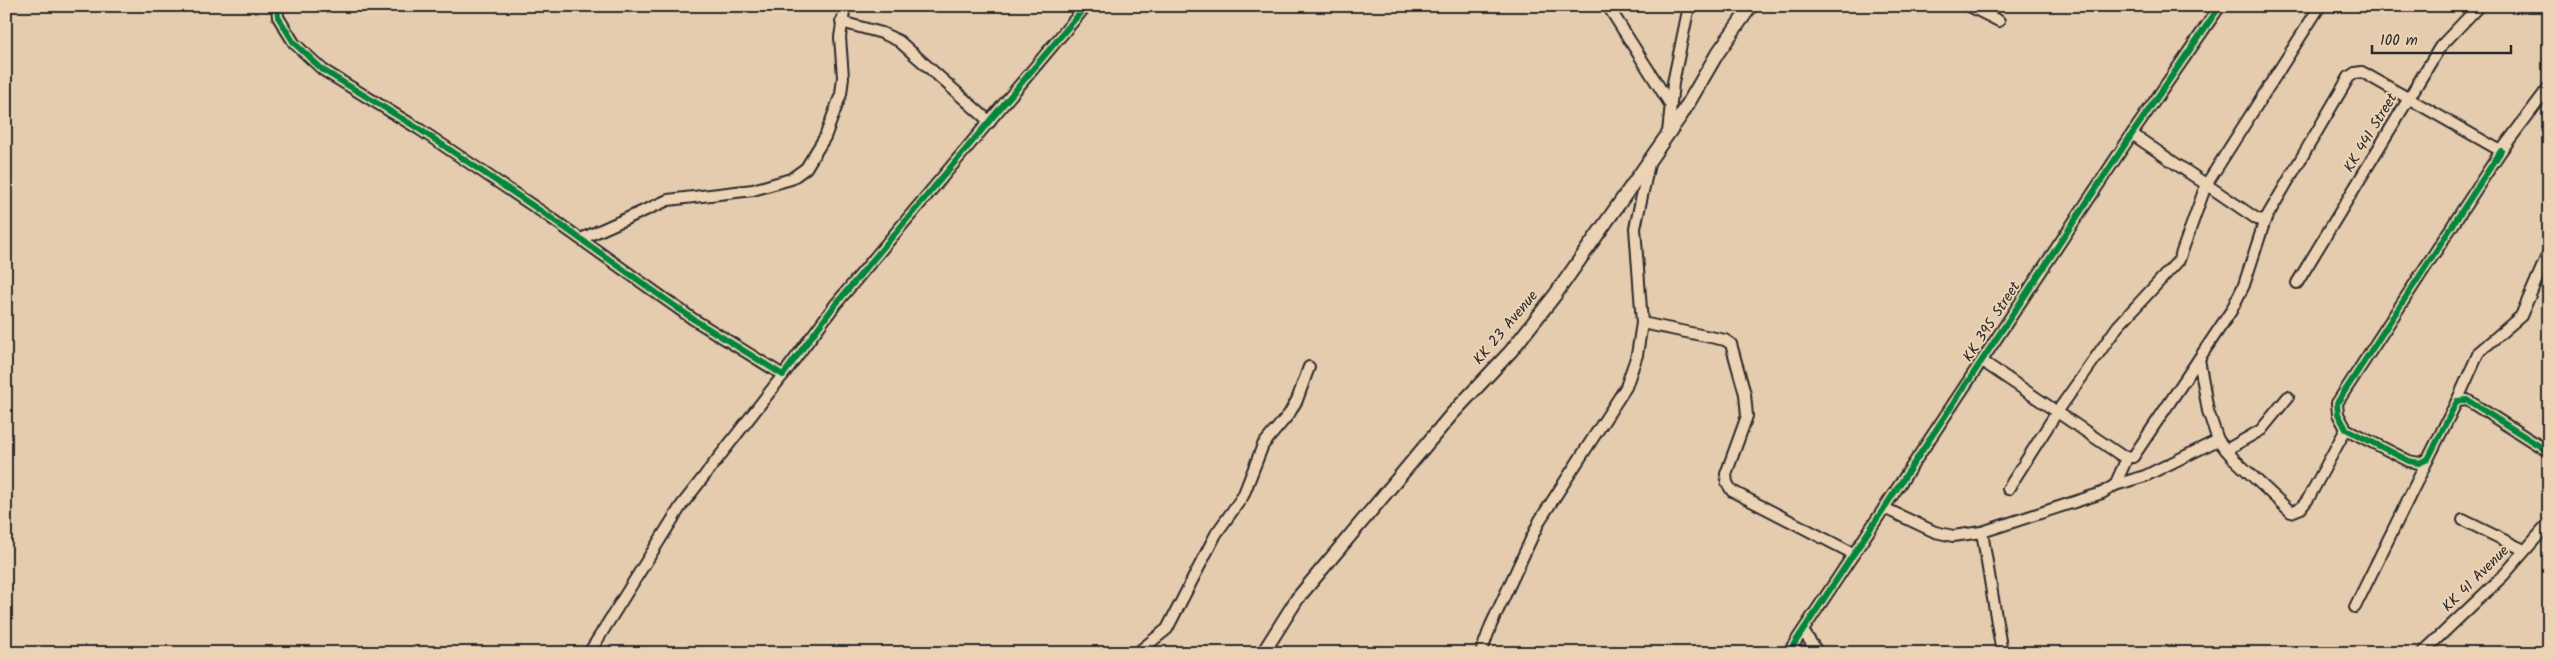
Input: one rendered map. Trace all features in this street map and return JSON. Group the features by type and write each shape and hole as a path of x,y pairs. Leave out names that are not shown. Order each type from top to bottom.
{"main road":[{"name":"KK 23 Avenue","path":"1263,653 1297,599 1452,414 1511,351 1555,295 1668,134 1717,54 1751,6"}],"street":[{"path":"277,6 278,17 294,43 323,70 419,129 581,239 693,319 783,375"},
{"path":"581,239 668,200 753,190 791,179 806,168 825,137 841,94 843,77 841,22 845,6"},
{"path":"589,653 681,506 835,305 1086,6"},
{"path":"1608,6 1670,104"},
{"path":"1668,134 1670,104 1689,6"},
{"path":"1969,6 1999,21"},
{"name":"KK 395 Street","path":"1788,653 2132,134 2220,6"},
{"path":"2008,489 2057,412 2118,326 2179,260 2206,185 2320,6"},
{"name":"KK 441 Street","path":"2297,283 2440,46 2479,6"},
{"path":"841,22 882,33 898,41 990,122"},
{"path":"2115,485 2127,458 2133,456 2199,359 2240,293 2265,220 2349,77 2355,73 2362,72 2501,151"},
{"path":"2428,459 2419,463 2409,461 2346,429 2338,414 2337,403 2501,151 2549,87"},
{"path":"2132,134 2257,220 2265,220"},
{"path":"1481,653 1490,625 1540,520 1626,387 1637,355 1642,323 1635,228 1649,162"},
{"path":"2355,607 2457,401 2479,352 2521,316 2549,251"},
{"path":"1642,323 1725,340 1731,344 1745,394 1747,416 1726,474 1727,483 1732,491 1854,554"},
{"path":"2199,359 2208,411 2218,440 2226,450 2291,512 2301,508 2308,499 2346,429"},
{"path":"1982,361 2127,458"},
{"path":"1144,651 1167,629 1216,534 1243,496 1263,445 1289,414 1297,400 1309,367"},
{"path":"2226,450 2262,430 2288,397"},
{"path":"2457,401 2467,400 2549,452"},
{"path":"1884,508 1935,532 1953,536 1982,532 2102,493 2115,485 2145,476 2218,440"},
{"path":"2463,520 2524,550"},
{"name":"KK 41 Avenue","path":"2422,653 2503,576 2549,524"},
{"path":"1982,532 2002,653"},
{"path":"1803,631 1818,653"}],"cycle path":[{"path":"277,6 278,17 294,43 323,70 419,129 551,218 693,319 783,375 835,305 1086,6"},
{"path":"1788,653 2132,134 2220,6"},
{"path":"2501,151 2337,403 2338,414 2346,429 2409,461 2419,463 2428,459 2457,401 2467,400 2549,452"}]}
